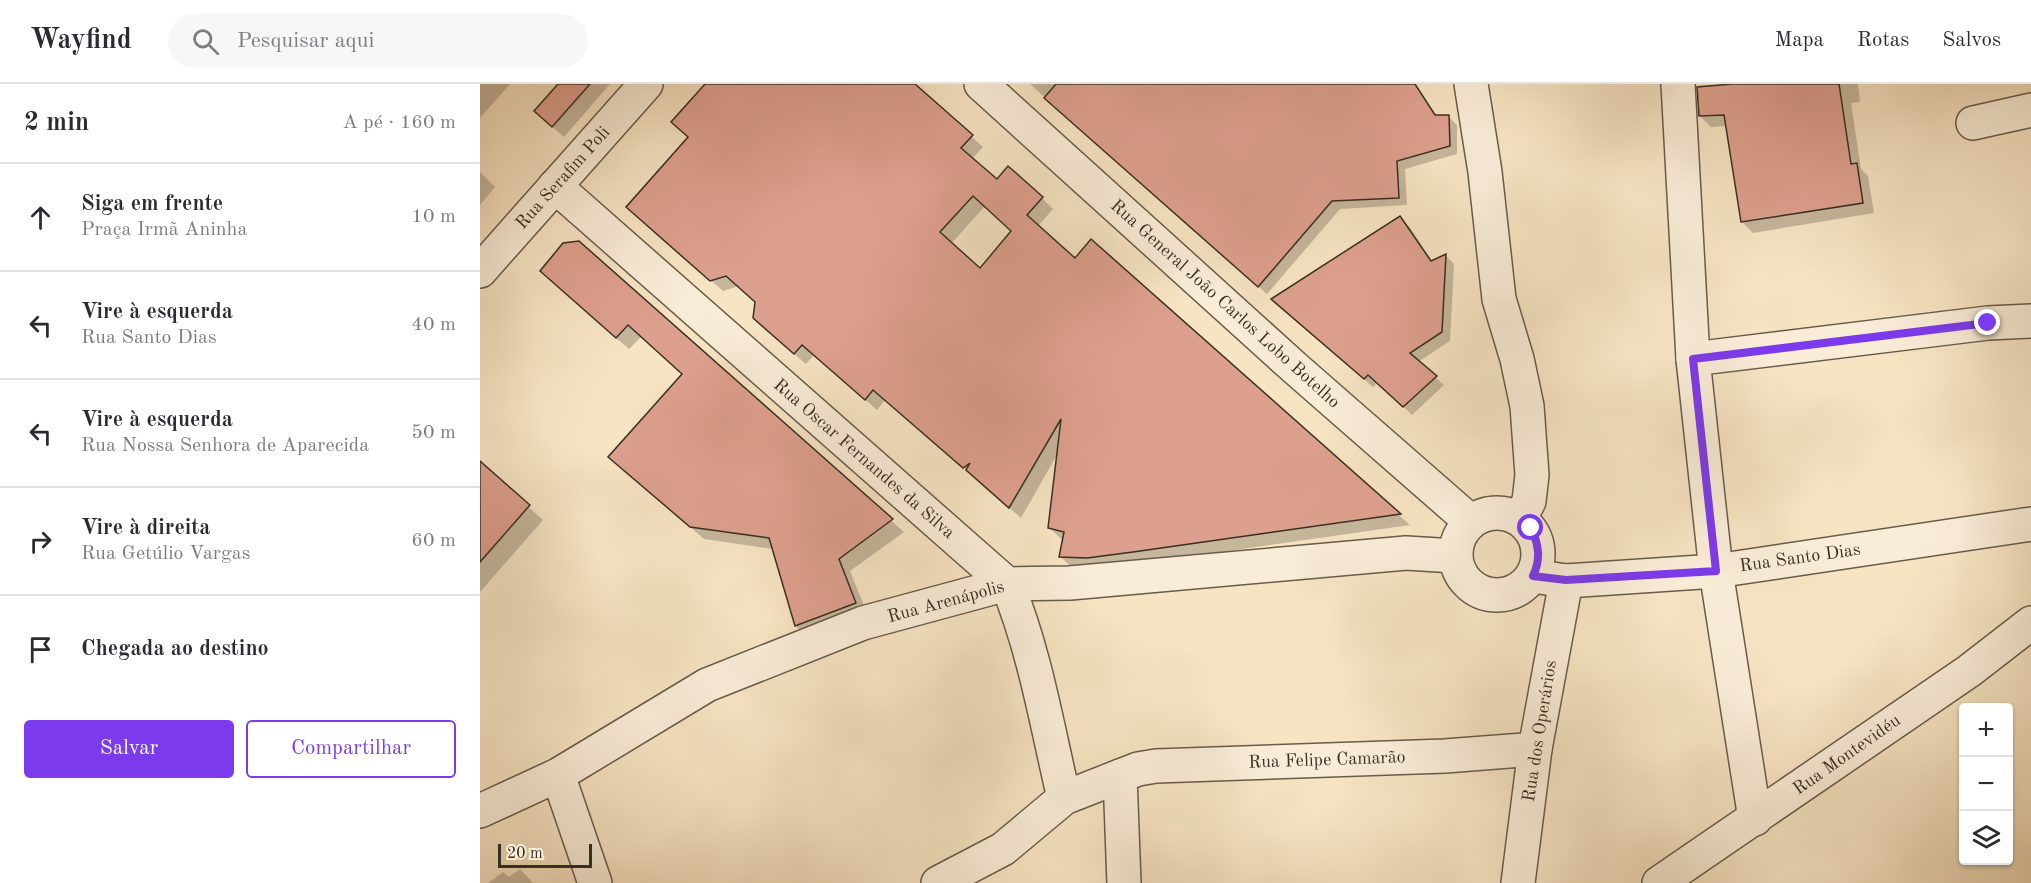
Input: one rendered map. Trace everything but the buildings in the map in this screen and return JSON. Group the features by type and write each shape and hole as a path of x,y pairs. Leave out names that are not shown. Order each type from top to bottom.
{"street":[{"name":"Rua Serafim Poli","path":"480,271 646,84"},
{"name":"Rua General João Carlos Lobo Botelho","path":"981,84 1295,368 1470,522"},
{"path":"1471,84 1485,172 1499,299 1517,359 1527,406 1532,476 1529,501 1520,519"},
{"path":"1678,84 1693,359 1716,571 1755,819"},
{"path":"1973,123 2031,110"},
{"name":"Rua Oscar Fernandes da Silva","path":"555,186 1007,584 1030,648 1064,798"},
{"path":"1693,359 1988,323 2031,321"},
{"path":"1495,512 1508,513 1520,519 1531,528 1537,541 1538,565 1533,576 1516,591 1503,595 1489,595 1476,590 1459,570 1455,556 1459,537 1470,522 1482,515 1495,512"},
{"name":"Rua Santo Dias","path":"1533,576 1566,580 1716,571 2031,524"},
{"name":"Rua Arenápolis","path":"480,811 558,774 711,682 863,623 1007,584 1070,583 1406,553 1455,556"},
{"name":"Rua dos Operários","path":"1518,883 1535,749 1566,580"},
{"name":"Rua Montevidéu","path":"1659,883 1969,671 2031,623"},
{"name":"Rua Felipe Camarão","path":"938,883 1003,849 1064,798 1137,769 1156,766 1445,756 1535,749"},
{"path":"558,774 595,883"},
{"path":"1120,776 1124,883"}],"route":[{"path":"1531,528 1537,541 1539,555 1533,576 1566,580 1716,571 1693,359 1988,323"}]}
